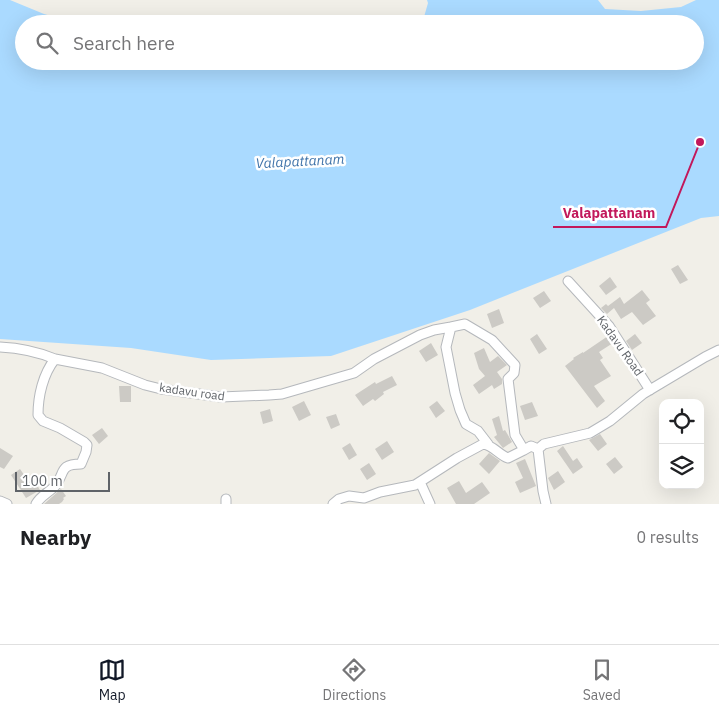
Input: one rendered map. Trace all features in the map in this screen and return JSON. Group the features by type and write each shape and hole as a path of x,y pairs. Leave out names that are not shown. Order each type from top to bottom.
{"street":[{"name":"Kadavu Road","path":"568,281 609,326 650,390"},
{"name":"kadavu road","path":"0,347 35,351 55,359 102,368 144,386 221,397 269,395 282,394 354,373 374,358 420,336 434,330 465,324 492,340 515,365 514,373 508,379 510,401 515,435 524,450"},
{"path":"451,328 446,347 455,393 466,424 478,431 488,444 502,456 508,458 531,446 538,449"},
{"path":"538,449 544,444 590,433 650,390 719,350"},
{"path":"36,504 41,496 55,486 63,470 74,464 81,464 87,445 60,428 43,422 38,415 46,372 55,359"},
{"path":"333,504 339,499 349,496 364,498 420,482 457,458 483,444 488,444"},
{"path":"538,449 546,504"},
{"path":"420,482 430,504"},
{"path":"0,501 6,504"}],"water":[{"path":"0,0 10,0 48,15 15,15 15,70 704,70 704,15 425,15 427,0 598,0 605,9 641,11 681,7 696,0 719,0 719,216 701,218 470,310 331,356 211,360 131,348 0,339"}],"building":[{"path":"678,265 688,280 680,284 671,269"},
{"path":"610,277 617,287 606,295 599,286"},
{"path":"642,290 650,300 646,303 656,316 643,325 632,312 621,319 614,308 607,314 601,308 606,304 608,306 620,297 624,304"},
{"path":"544,291 551,301 540,308 533,298"},
{"path":"499,309 504,323 492,328 487,314"},
{"path":"537,334 547,349 539,354 530,339"},
{"path":"635,334 642,343 632,350 626,341"},
{"path":"608,336 613,343 599,352 603,358 600,360 611,376 594,386 605,401 597,408 565,366 573,358"},
{"path":"431,343 438,355 426,362 419,351"},
{"path":"484,348 490,362 498,356 507,365 497,372 502,379 502,384 494,389 492,385 479,394 473,385 485,376 479,369 474,353"},
{"path":"392,376 397,385 383,392 384,394 375,401 373,399 363,406 355,395 375,382 376,384"},
{"path":"119,386 131,386 131,402 120,402"},
{"path":"304,401 311,415 299,421 292,407"},
{"path":"437,401 445,411 436,418 429,407"},
{"path":"532,402 538,416 525,420 520,406"},
{"path":"270,409 273,421 263,424 260,412"},
{"path":"336,414 340,425 331,429 326,417"},
{"path":"499,416 503,431 505,430 512,442 503,448 494,437 497,435 492,419"},
{"path":"102,428 108,436 99,444 92,435"},
{"path":"600,434 607,444 598,451 589,440"},
{"path":"387,441 394,452 382,460 375,449"},
{"path":"350,443 357,455 349,460 342,448"},
{"path":"563,446 573,461 577,458 583,467 573,474 557,451"},
{"path":"0,448 13,456 4,469 0,467"},
{"path":"489,453 500,461 489,474 479,464"},
{"path":"615,457 623,467 614,474 606,464"},
{"path":"525,459 536,486 520,493 515,482 523,478 516,463"},
{"path":"369,463 376,474 367,480 360,469"},
{"path":"20,469 29,482 33,479 40,490 26,498 11,475"},
{"path":"558,471 565,482 554,490 548,478"},
{"path":"459,481 466,493 482,482 490,493 474,504 456,504 447,488"},
{"path":"61,489 66,496 62,502 59,504 44,504"}],"place":[{"name":"Valapattanam","path":"700,142"}]}
